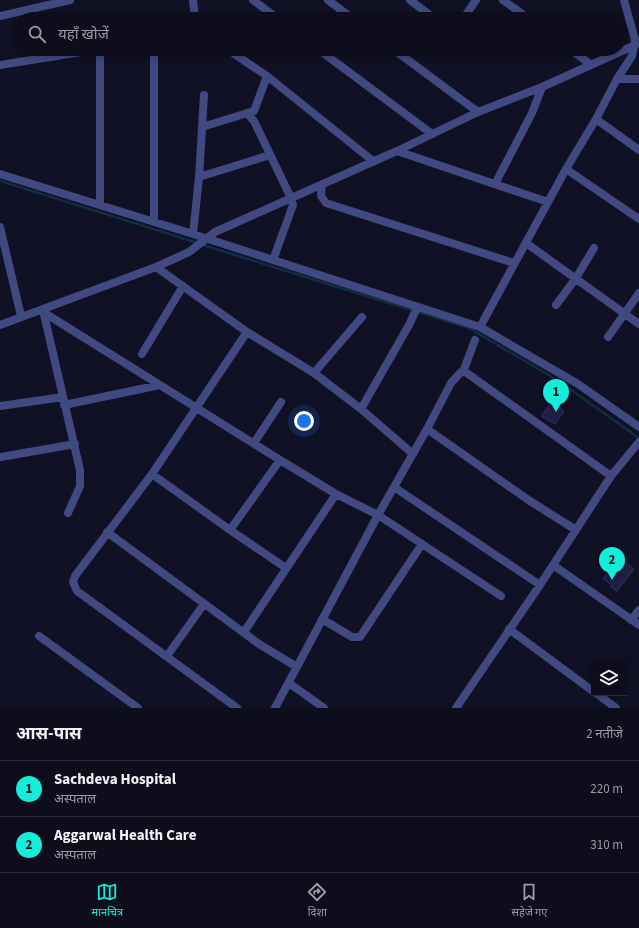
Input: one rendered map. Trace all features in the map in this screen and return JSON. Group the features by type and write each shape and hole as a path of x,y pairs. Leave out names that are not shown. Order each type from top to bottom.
{"street":[{"path":"14,12 50,2 70,0"},
{"path":"193,0 194,12"},
{"path":"253,0 269,12"},
{"path":"328,0 344,12"},
{"path":"410,0 426,12"},
{"path":"468,12 476,0"},
{"path":"503,0 519,12"},
{"path":"624,0 627,12"},
{"path":"480,327 566,169 596,119 617,78 632,56 635,45 627,12"},
{"path":"0,16 12,13"},
{"path":"627,48 635,45"},
{"path":"0,64 53,56"},
{"path":"100,56 100,205"},
{"path":"154,56 154,222"},
{"path":"237,56 267,76 373,161"},
{"path":"327,56 432,134"},
{"path":"402,56 478,112"},
{"path":"579,56 590,64"},
{"path":"0,325 21,316 43,311 156,267 189,252 215,232 397,151 478,112 542,87 609,56"},
{"path":"202,127 254,111 267,76"},
{"path":"617,78 639,79"},
{"path":"495,184 529,119 542,87"},
{"path":"193,234 199,177 204,95"},
{"path":"247,113 254,121 291,198 291,213 273,260"},
{"path":"596,119 639,150"},
{"path":"397,151 548,202"},
{"path":"199,177 270,156"},
{"path":"566,169 639,219"},
{"path":"0,174 193,234 205,241 273,260 417,309 480,327 578,384 639,427"},
{"path":"322,184 321,196 326,203 514,263"},
{"path":"0,227 21,316"},
{"path":"526,243 639,324"},
{"path":"556,304 576,278 594,248"},
{"path":"156,267 247,332 314,373 361,409 414,454"},
{"path":"142,354 183,286"},
{"path":"608,337 639,293"},
{"path":"361,409 417,309"},
{"path":"43,311 280,460 336,494 378,515 502,596"},
{"path":"43,311 63,401 75,444 81,479 80,486 68,513"},
{"path":"314,373 362,317"},
{"path":"237,708 74,587 73,582 75,576 107,532 152,474 247,332"},
{"path":"275,708 378,515 414,454 451,383 458,374 463,372 475,340"},
{"path":"463,372 611,476"},
{"path":"0,406 63,401 160,385"},
{"path":"254,443 281,402"},
{"path":"427,429 530,501 576,530"},
{"path":"457,708 611,476 638,443"},
{"path":"1,457 75,444"},
{"path":"230,530 280,460"},
{"path":"152,474 286,568"},
{"path":"394,487 540,585"},
{"path":"244,632 336,494"},
{"path":"107,532 259,644 297,667"},
{"path":"322,619 352,637 360,637 422,544"},
{"path":"553,565 639,625"},
{"path":"167,656 204,604"},
{"path":"631,620 639,610"},
{"path":"509,629 591,689"},
{"path":"39,636 138,708"},
{"path":"289,683 324,708"},
{"path":"600,696 616,708"}],"building":[{"path":"552,402 564,411 555,424 541,416"},
{"path":"619,558 634,569 617,591 611,587 612,585 603,579"}],"waterway":[{"path":"0,181 198,243"},
{"path":"203,245 469,328 557,380 639,438"}],"place":[{"name":"Sachdeva Hospital","path":"556,412"},
{"name":"Aggarwal Health Care","path":"612,580"}]}
